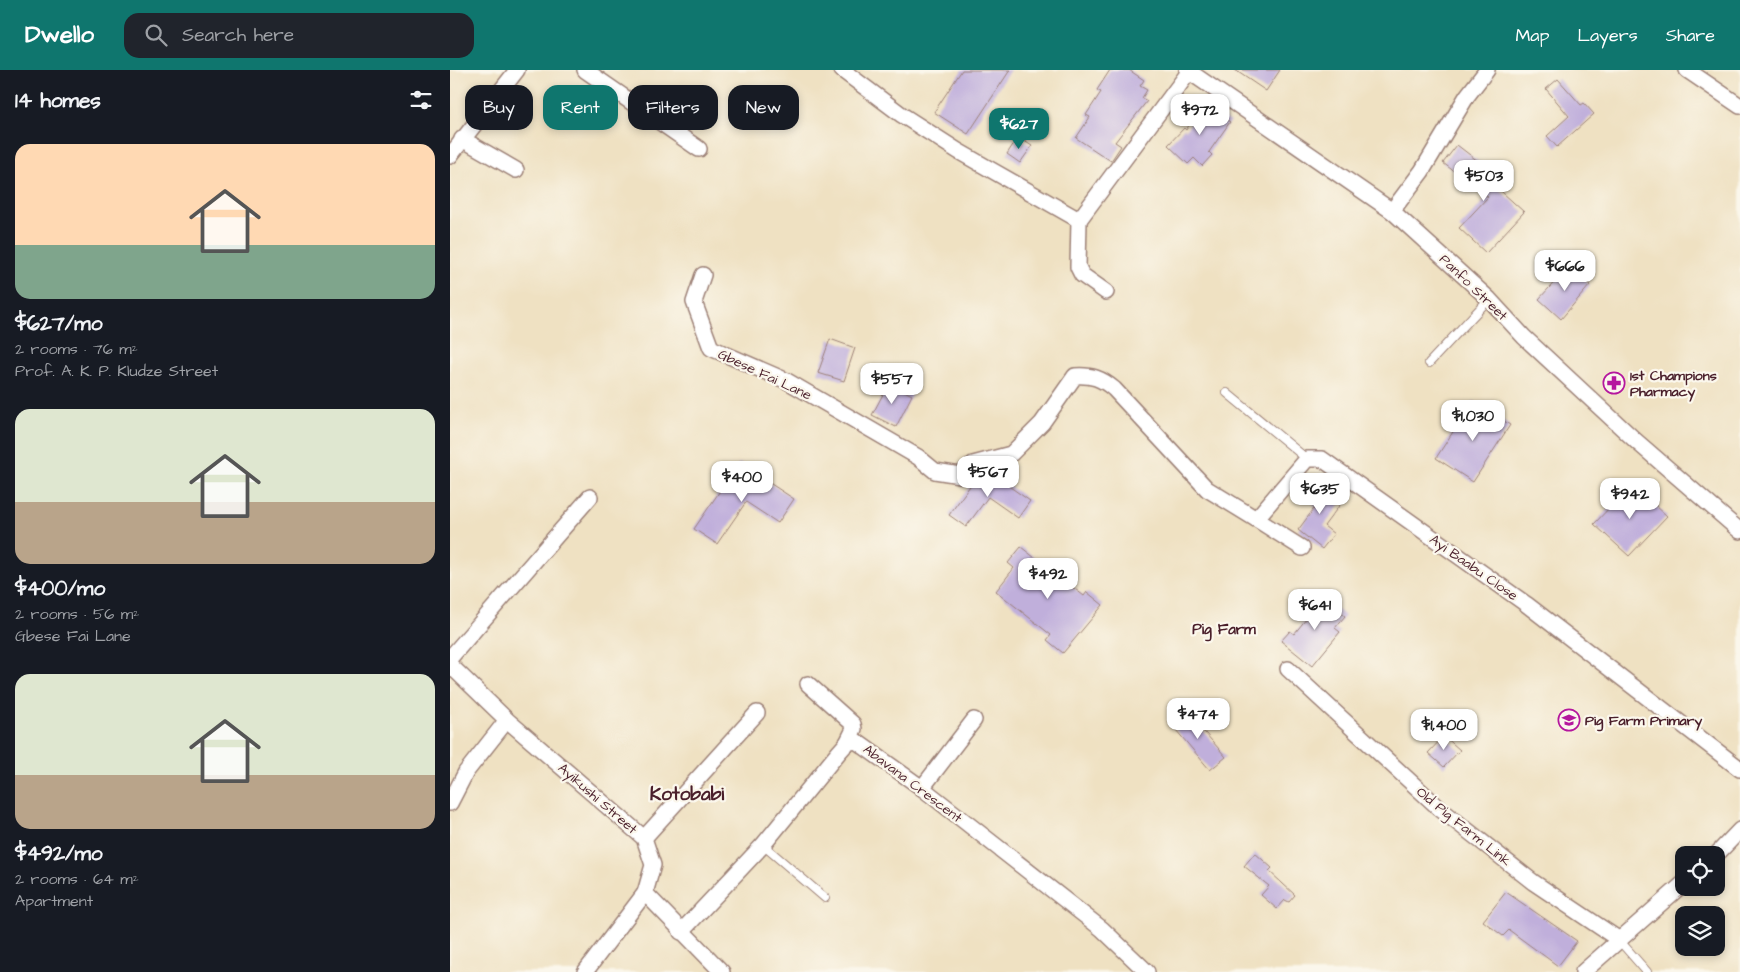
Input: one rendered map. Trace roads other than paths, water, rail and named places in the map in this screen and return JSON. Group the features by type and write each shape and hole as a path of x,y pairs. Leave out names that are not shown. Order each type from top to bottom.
{"street":[{"path":"450,156 517,70"},
{"path":"585,70 699,149"},
{"path":"842,70 902,115 958,151 1079,220"},
{"path":"1392,211 1427,164 1467,96 1487,70"},
{"path":"1687,70 1740,106"},
{"path":"1106,292 1082,275 1078,267 1079,220 1188,71"},
{"name":"Panfo Street","path":"1188,71 1392,211 1489,298 1524,337 1636,441 1740,530"},
{"path":"462,140 516,170"},
{"name":"Gbese Fai Lane","path":"703,275 694,302 711,348 787,381 918,457 935,471 960,475 973,464 1011,454 1042,423 1075,376 1088,375 1103,380 1114,389 1207,489 1256,518"},
{"path":"1302,548 1256,518 1307,459"},
{"name":"Ayi Baabu Close","path":"1307,459 1322,459 1526,604 1740,769"},
{"path":"450,658 590,497"},
{"name":"Ayikushi Street","path":"450,665 507,720 644,838 653,865 646,893"},
{"name":"Old Pig Farm Link","path":"1288,669 1439,808 1533,882 1618,939"},
{"path":"808,684 853,724 854,729 847,743"},
{"path":"644,838 757,713"},
{"path":"450,803 466,772 507,720"},
{"path":"922,788 974,720"},
{"name":"Abavana Crescent","path":"681,932 763,845 847,743 856,740 922,788 1102,929 1147,972"},
{"path":"1725,848 1737,839"},
{"path":"1583,972 1618,939 1675,891"},
{"path":"585,972 646,893 681,932 722,972"}],"lane":[{"path":"1429,363 1489,298"},
{"path":"1227,393 1307,459"},
{"path":"763,845 825,898"},
{"name":"Old Pig Farm Link","path":"1618,939 1647,972"}],"place":[{"name":"1st Champions Pharmacy","path":"1614,383"},
{"name":"Pig Farm Primary","path":"1569,720"}],"district":[{"name":"Pig Farm","path":"1224,629"},
{"name":"Kotobabi","path":"687,793"}]}
